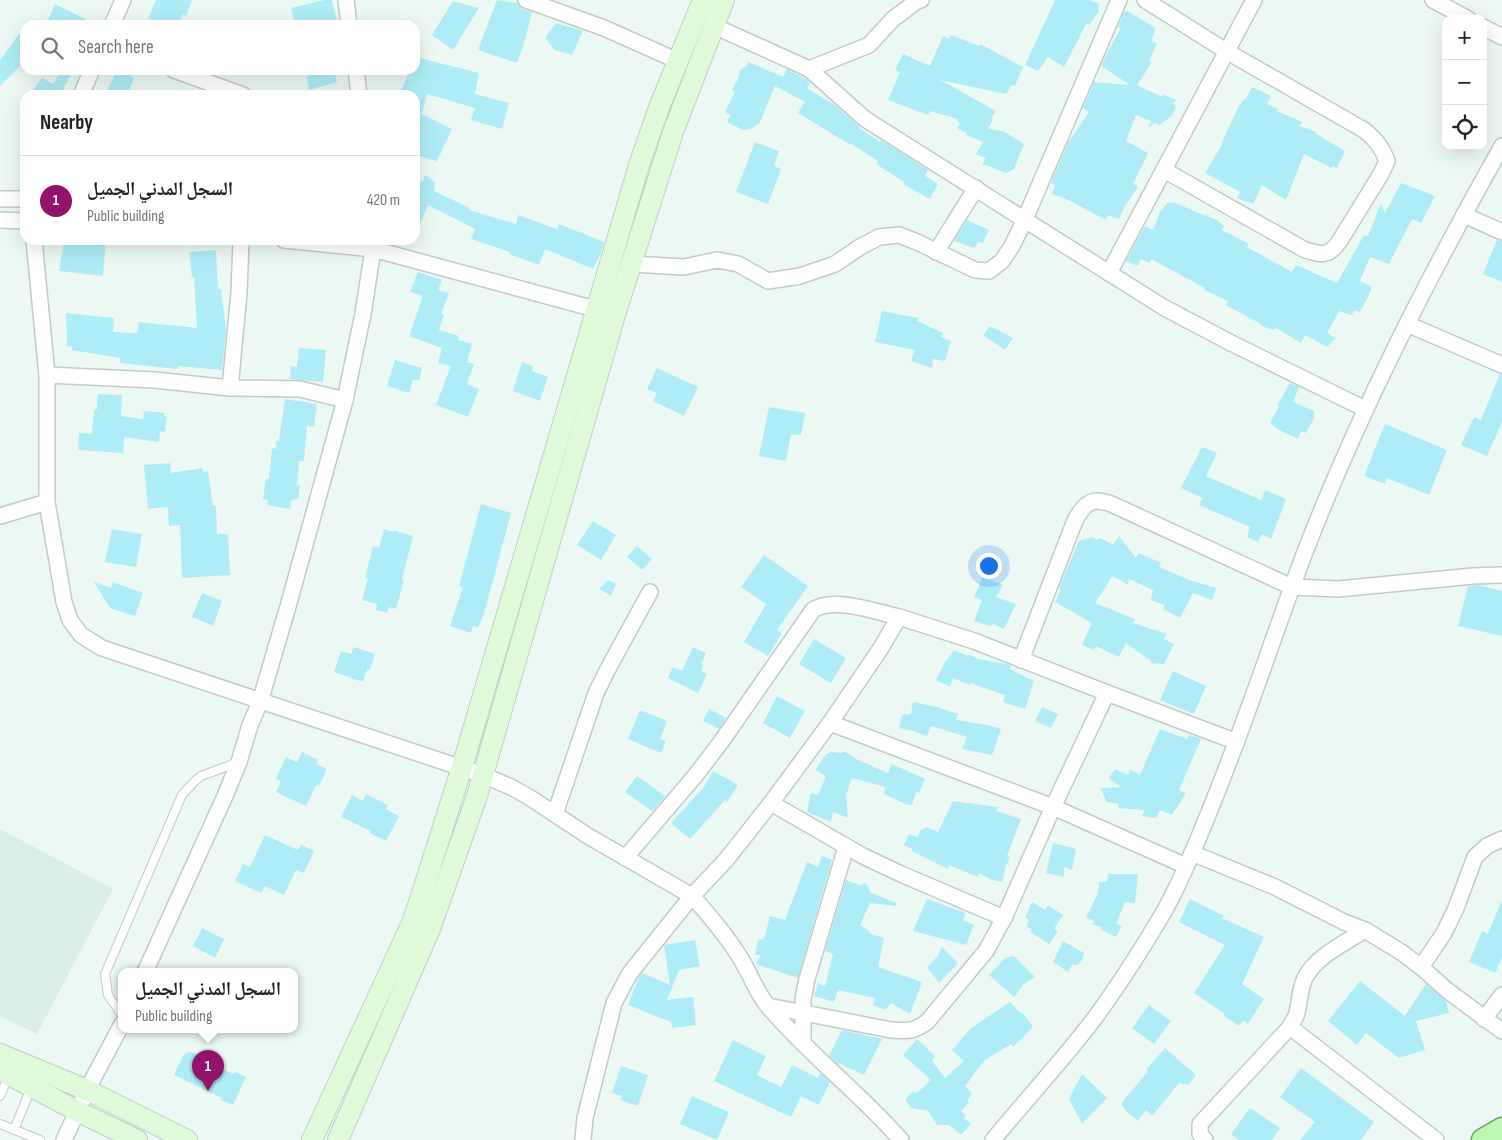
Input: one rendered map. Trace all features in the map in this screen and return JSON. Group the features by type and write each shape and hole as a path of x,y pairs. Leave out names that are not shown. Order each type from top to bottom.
{"main road":[{"path":"1483,1140 1502,1129"}],"street":[{"path":"114,20 123,0"},
{"path":"346,0 348,20"},
{"path":"526,0 604,28 678,61"},
{"path":"312,1140 412,923 462,767 639,165 703,0"},
{"path":"338,1140 430,929 477,796 615,315 673,132 724,0"},
{"path":"809,69 869,45 893,19 921,0"},
{"path":"631,264 684,267 717,260 738,264 768,281 800,276 835,264 879,237 898,235 917,242 974,270 989,271 1002,261 1012,246 1120,0"},
{"path":"1145,0 1226,52 1364,130 1376,139 1387,161 1381,174 1332,252 1321,255 1305,250 1164,170"},
{"path":"1109,273 1254,0"},
{"path":"1433,0 1461,15"},
{"path":"714,26 809,69 865,119 1163,307 1365,409"},
{"path":"1487,29 1502,37"},
{"path":"83,90 90,75"},
{"path":"188,75 229,90"},
{"path":"357,75 358,90"},
{"path":"993,1140 1091,1023 1137,955 1166,907 1189,859 1237,742 1306,549 1365,409 1407,324 1502,146"},
{"path":"936,252 976,188"},
{"path":"0,199 20,200"},
{"path":"1464,215 1502,232"},
{"path":"0,220 20,221"},
{"path":"34,245 47,375 47,502 64,602 70,620 81,635 102,648 483,775 528,797 588,836 692,896 722,930 768,1006 803,1044 881,1117 901,1140"},
{"path":"230,388 239,292 241,245"},
{"path":"147,968 239,762 250,725 260,702 290,603 345,400 363,314 372,245 615,315"},
{"path":"1407,324 1502,364"},
{"path":"47,375 155,380 230,388 300,389 345,400"},
{"path":"1021,660 1074,523 1079,513 1087,505 1096,501 1109,503 1292,587 1338,589 1502,575"},
{"path":"0,516 47,502"},
{"path":"555,814 596,693 608,667 650,592"},
{"path":"625,858 722,742 814,610 819,606 842,604 899,617 974,641 1237,742"},
{"path":"583,1140 585,1118 614,1003 630,973 692,896 726,860 771,804 830,723 881,648 899,617"},
{"path":"768,1006 891,1030 917,1030 927,1022 986,951 1004,918 1107,693"},
{"path":"830,723 1189,859 1275,887 1344,922 1365,930 1401,952 1448,991 1502,1031"},
{"path":"771,804 846,847 901,874 1004,918"},
{"path":"1421,967 1444,933 1456,908 1475,857 1487,846 1502,839"},
{"path":"803,1044 803,999 807,979 846,847"},
{"path":"1205,1140 1200,1134 1200,1124 1290,1027 1296,1016 1304,978 1324,957 1365,930"},
{"path":"1484,1019 1502,995"},
{"path":"1290,1027 1436,1140"},
{"path":"64,1140 86,1090 118,1031"},
{"path":"0,1054 77,1111 137,1140"},
{"path":"5,1072 86,1090 188,1140"}],"lane":[{"path":"118,1009 108,995 104,974 182,795 201,776 239,762"},
{"path":"0,1096 5,1072"},
{"path":"14,1130 36,1079"},
{"path":"0,1124 40,1140"}],"shaded area":[{"path":"0,829 113,889 37,1034 0,1016"}],"building":[{"path":"156,0 192,0 186,16 183,14 180,20 152,20 148,18"},
{"path":"324,0 332,0 337,20 294,20 291,8"},
{"path":"497,0 517,3 522,9 532,12 517,63 478,50"},
{"path":"1055,0 1089,0 1099,4 1098,13 1089,25 1086,24 1064,67 1048,57 1038,71 1025,65"},
{"path":"453,1 479,8 453,50 432,35"},
{"path":"55,4 87,20 48,20"},
{"path":"1127,11 1156,28 1151,41 1157,43 1149,61 1152,62 1137,85 1162,97 1163,94 1176,100 1173,104 1176,106 1172,116 1159,125 1154,123 1150,127 1148,126 1151,121 1136,115 1126,141 1148,153 1133,184 1138,187 1126,204 1119,219 1108,215 1106,220 1066,199 1052,194 1055,186 1051,183 1069,140 1089,112 1083,108 1094,82 1130,85 1101,66 1121,28 1118,27 1124,12"},
{"path":"556,23 583,31 572,55 555,50 545,38"},
{"path":"20,33 20,66 0,86 0,60"},
{"path":"951,35 979,46 980,44 1023,67 1015,86 1012,85 1006,94 940,80 996,111 991,118 993,119 988,129 1003,131 1024,144 1014,169 1006,173 982,164 986,158 976,154 983,142 966,135 967,133 957,128 960,123 957,121 958,119 930,111 928,115 888,100 900,72 895,70 903,54 930,66 943,36 948,39"},
{"path":"420,58 479,73 475,94 509,103 502,129 471,120 475,108 427,94 422,114 452,129 437,161 420,156 420,90 401,90 408,75 420,75"},
{"path":"748,62 783,77 787,69 806,79 810,83 807,88 836,106 859,128 928,170 925,176 938,184 930,199 903,184 904,182 876,164 878,161 798,113 805,102 775,86 759,124 750,129 743,130 727,122 731,115 725,112 735,92 732,90 740,70 747,66"},
{"path":"59,75 70,75 63,90 33,90 42,78 53,84"},
{"path":"115,75 133,75 131,77 134,78 129,90 107,90"},
{"path":"307,75 335,75 337,82 309,90"},
{"path":"1252,87 1271,96 1267,104 1278,109 1277,111 1302,122 1300,126 1316,132 1345,151 1337,168 1333,166 1331,168 1304,154 1286,200 1262,185 1253,204 1237,198 1240,192 1205,173 1220,148 1239,106 1246,99"},
{"path":"755,142 779,151 774,166 781,169 768,204 736,192"},
{"path":"425,175 435,182 434,191 470,208 469,210 516,224 518,215 557,229 559,224 604,242 600,255 593,269 545,249 539,265 509,254 510,252 471,239 475,229 428,205 420,224 420,181 423,182"},
{"path":"1401,183 1435,196 1421,223 1412,219 1389,264 1370,257 1360,281 1372,287 1368,297 1360,312 1354,310 1352,315 1339,311 1327,333 1336,338 1327,347 1305,335 1301,343 1276,328 1272,330 1260,325 1226,305 1228,301 1204,290 1205,288 1151,259 1150,263 1141,259 1138,266 1126,261 1145,226 1153,230 1160,212 1168,202 1173,202 1217,220 1224,226 1222,230 1249,244 1247,247 1292,272 1296,265 1337,283 1364,235 1368,236 1381,203 1385,213"},
{"path":"967,220 989,230 983,243 979,242 974,248 954,241"},
{"path":"1497,240 1502,241 1502,282 1483,274"},
{"path":"63,245 106,245 103,276 59,271"},
{"path":"216,250 218,289 221,289 226,331 222,370 178,366 177,369 120,363 120,358 72,350 72,347 67,346 66,313 114,318 113,332 137,333 139,322 197,328 194,277 192,277 189,252"},
{"path":"418,272 442,280 438,290 449,293 441,314 444,315 439,330 459,336 458,340 472,344 467,362 474,364 467,384 479,389 468,417 436,405 451,366 438,363 442,348 409,336 423,296 410,292"},
{"path":"882,311 918,318 917,321 943,333 941,337 951,341 945,361 933,359 932,368 911,361 915,350 875,342"},
{"path":"990,326 1013,338 1005,350 983,335"},
{"path":"299,348 326,350 323,382 290,379 291,366 297,367"},
{"path":"395,360 422,368 419,381 413,379 409,393 387,386"},
{"path":"522,362 533,366 532,371 548,377 540,401 513,391"},
{"path":"657,368 698,387 684,416 653,401 657,393 647,389"},
{"path":"1500,374 1502,374 1502,422 1487,456 1461,445 1474,417 1481,420"},
{"path":"1290,383 1299,387 1293,402 1314,411 1314,418 1306,433 1301,431 1298,439 1279,430 1270,423"},
{"path":"98,394 122,395 121,416 143,419 144,411 164,413 164,416 167,416 165,432 160,431 159,442 124,437 123,453 78,450 79,433 92,434 94,410 97,409"},
{"path":"285,399 317,404 314,427 307,426 304,461 299,461 297,485 300,485 298,499 291,500 290,509 267,505 268,500 263,499 266,479 269,479 272,448 276,449 276,441 279,441"},
{"path":"769,407 805,413 801,435 791,434 786,461 759,456"},
{"path":"1385,424 1447,450 1429,495 1387,478 1385,484 1364,476"},
{"path":"1202,447 1217,453 1206,476 1261,500 1265,490 1286,499 1271,539 1262,534 1258,542 1247,537 1250,527 1199,505 1203,498 1181,488"},
{"path":"170,463 171,473 203,468 203,472 208,471 213,506 216,506 217,534 228,534 230,575 182,578 180,525 169,526 168,507 148,509 144,465"},
{"path":"481,504 511,513 484,614 478,628 473,626 471,633 450,626 463,587 459,586"},
{"path":"593,521 616,535 601,560 577,545"},
{"path":"112,529 142,534 136,567 105,562"},
{"path":"384,529 413,536 396,609 389,607 387,613 376,610 377,604 362,600 373,546 379,548"},
{"path":"1119,536 1136,558 1139,553 1161,563 1159,567 1192,581 1216,588 1212,600 1193,593 1180,618 1163,609 1165,605 1151,600 1153,590 1129,579 1128,585 1113,576 1111,578 1095,603 1135,619 1133,623 1167,634 1164,639 1174,644 1164,664 1151,663 1151,661 1126,643 1119,657 1096,646 1094,650 1082,645 1092,623 1055,602 1079,541 1092,537 1097,540 1100,538 1113,545"},
{"path":"637,546 652,559 642,570 627,557"},
{"path":"764,555 808,586 777,630 782,633 768,656 744,642 766,604 741,587"},
{"path":"983,577 1003,585 996,597 1016,604 1004,629 994,624 990,626 974,621 982,600 974,597"},
{"path":"608,580 616,584 611,596 599,589"},
{"path":"94,582 111,588 113,582 143,593 135,616 110,608"},
{"path":"1478,585 1502,591 1502,636 1458,626 1468,586"},
{"path":"202,593 222,601 213,626 192,617"},
{"path":"814,639 846,658 831,683 799,664"},
{"path":"354,647 375,654 370,670 367,669 363,682 334,672 341,651 351,654"},
{"path":"693,647 706,653 701,664 703,665 701,671 707,674 698,693 668,678 673,667 682,671"},
{"path":"954,650 968,656 969,654 978,659 1010,665 1010,669 1034,681 1025,709 1003,702 1005,695 970,683 969,685 953,678 950,687 936,680"},
{"path":"1173,671 1206,686 1194,714 1160,700"},
{"path":"777,696 805,711 790,738 763,723"},
{"path":"913,702 958,714 956,720 1001,729 992,755 962,749 967,737 931,726 927,736 899,728 902,715 911,714"},
{"path":"1042,707 1058,714 1051,728 1035,721"},
{"path":"709,709 726,718 719,729 703,721"},
{"path":"640,710 667,721 660,739 666,741 661,753 628,739"},
{"path":"1160,729 1187,739 1189,735 1201,739 1179,790 1186,793 1172,815 1160,810 1156,818 1142,816 1145,810 1118,808 1119,804 1107,802 1100,788 1121,787 1109,778 1115,769 1128,775 1130,769 1140,775"},
{"path":"843,751 888,773 892,764 925,779 919,793 916,792 912,805 905,804 884,794 885,787 852,778 846,795 848,818 833,812 831,822 807,812 811,793 818,795 826,776 815,770 827,753 842,753"},
{"path":"302,752 318,760 316,764 327,769 319,786 316,785 306,806 276,792 281,781 276,779 286,757 297,762"},
{"path":"713,771 738,785 727,802 725,800 690,839 671,823 704,787"},
{"path":"637,776 665,796 652,811 625,792"},
{"path":"366,794 388,805 386,809 399,816 386,841 370,833 371,831 341,817 352,795 363,801"},
{"path":"953,801 998,807 996,811 1021,819 1007,856 1010,857 1002,882 989,879 980,873 978,877 949,865 948,869 904,845 909,834 917,837 921,830 927,827 938,832"},
{"path":"265,835 298,850 301,845 314,851 304,873 296,870 284,895 265,886 261,893 235,881 243,864 250,867"},
{"path":"1053,843 1076,849 1072,870 1064,867 1064,877 1046,873"},
{"path":"822,856 832,860 798,978 756,964 761,955 755,955 758,940 764,939 770,916 785,920 807,862 818,867"},
{"path":"1108,874 1138,874 1135,903 1125,902 1116,924 1122,926 1116,937 1100,929 1101,927 1092,924 1094,921 1086,917 1098,893 1099,882 1107,882"},
{"path":"846,880 859,885 866,883 870,892 896,903 896,906 870,903 860,925 871,934 884,938 878,967 922,982 910,1014 891,1003 885,1010 873,1005 875,998 838,990 834,1002 814,996 818,983 825,986 833,954 825,951"},
{"path":"927,899 966,913 963,920 974,925 966,945 913,931"},
{"path":"1190,899 1224,916 1222,918 1264,937 1242,984 1264,999 1248,1024 1243,1020 1239,1026 1194,993 1225,945 1179,922"},
{"path":"1502,900 1502,958 1495,973 1469,962 1482,931 1488,934"},
{"path":"1032,902 1045,910 1048,905 1063,915 1054,929 1058,931 1049,944 1030,932 1032,929 1026,927 1029,920 1025,918"},
{"path":"202,928 224,939 215,958 193,946"},
{"path":"695,940 700,966 679,970 667,1000 693,997 696,1025 672,1028 671,1022 628,1005 642,973 670,985 664,945"},
{"path":"1063,941 1084,953 1078,965 1072,965 1068,972 1053,962"},
{"path":"942,947 958,963 939,983 927,967 938,956"},
{"path":"1013,956 1035,977 1024,984 1014,997 989,975 1005,958"},
{"path":"1360,981 1405,1016 1426,984 1446,1001 1449,1013 1416,1021 1425,1050 1399,1058 1366,1033 1357,1045 1328,1021"},
{"path":"1010,1002 1033,1027 1013,1047 1011,1044 985,1060 965,1086 972,1093 967,1101 969,1103 961,1111 966,1116 964,1118 971,1124 961,1135 949,1125 937,1125 928,1111 911,1108 905,1099 913,1092 917,1093 931,1080 903,1055 917,1039 935,1056 932,1061 945,1078 964,1061 952,1050 971,1028"},
{"path":"1149,1005 1171,1021 1154,1044 1132,1028"},
{"path":"842,1030 882,1039 864,1075 838,1064 829,1056"},
{"path":"733,1040 766,1056 757,1075 781,1087 792,1065 818,1078 820,1073 830,1082 819,1105 801,1096 791,1117 714,1081"},
{"path":"1165,1048 1196,1075 1188,1085 1179,1083 1152,1116 1146,1110 1138,1121 1121,1104"},
{"path":"191,1052 200,1055 199,1058 234,1074 235,1072 246,1077 233,1105 174,1075 183,1056"},
{"path":"621,1066 648,1075 638,1106 620,1100 622,1096 612,1093"},
{"path":"1301,1068 1374,1122 1361,1140 1300,1140 1315,1122 1280,1097"},
{"path":"1082,1074 1107,1098 1082,1124 1069,1099"},
{"path":"692,1096 729,1112 717,1140 680,1124"},
{"path":"1250,1108 1280,1128 1272,1140 1239,1140 1231,1134"}],"place":[{"name":"السجل المدني الجميل","path":"208,1091"}]}
